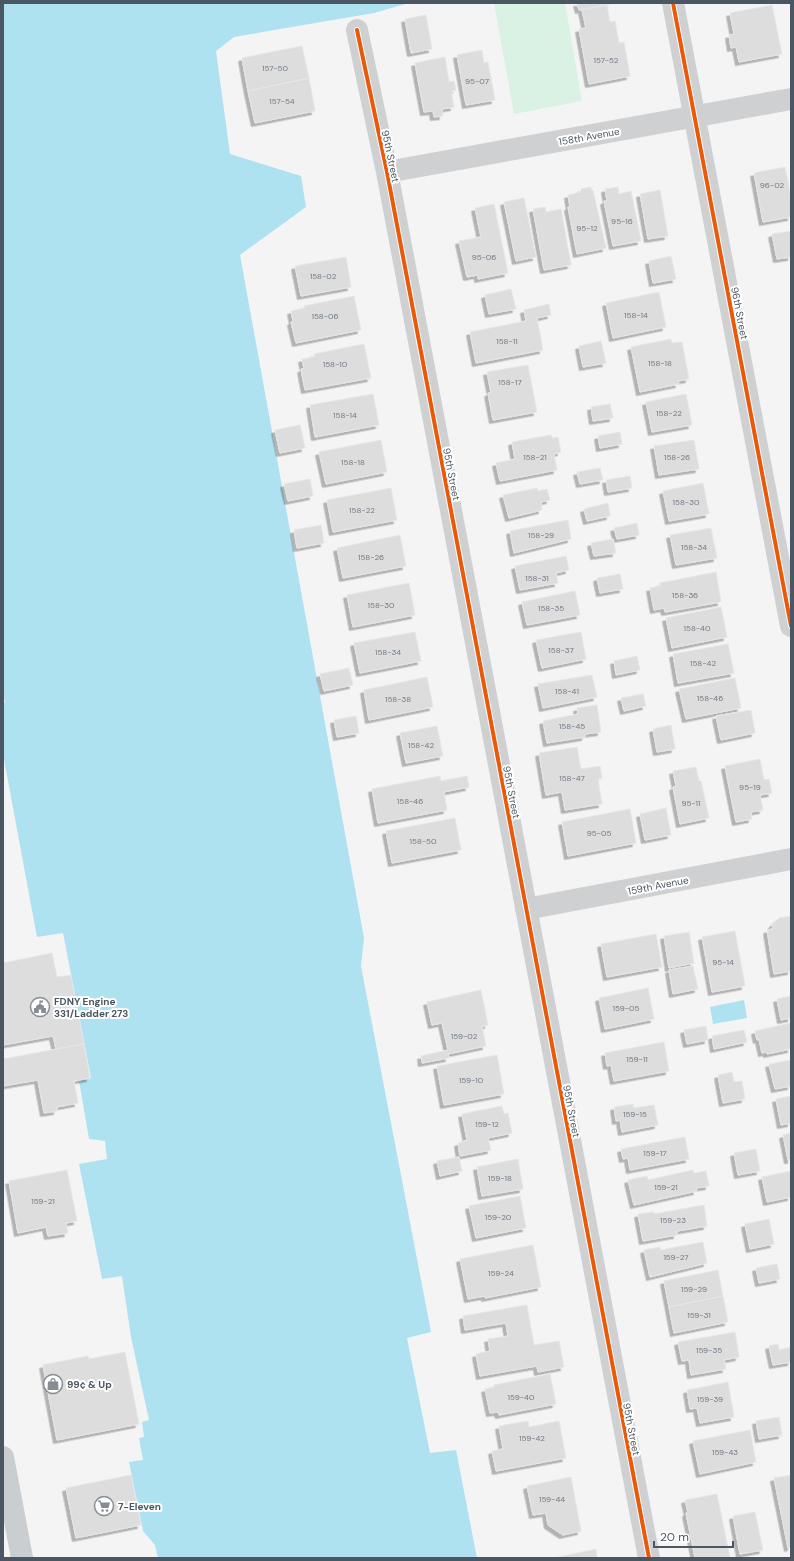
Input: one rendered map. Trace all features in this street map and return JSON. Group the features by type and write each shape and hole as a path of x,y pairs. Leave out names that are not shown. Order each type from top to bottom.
{"main road":[{"path":"3,1457 22,1558"}],"street":[{"name":"96th Street","path":"673,3 791,626"},
{"name":"95th Street","path":"357,30 387,172 649,1558"},
{"name":"158th Avenue","path":"387,172 791,99"},
{"name":"159th Avenue","path":"526,909 791,860"}],"green space":[{"path":"494,3 565,3 582,101 514,114"}],"water":[{"path":"3,3 409,3 374,13 234,37 216,51 230,154 301,176 306,207 240,255 364,938 361,966 431,1332 407,1338 430,1453 456,1450 477,1558 158,1558 155,1545 143,1531 129,1462 143,1460 139,1438 144,1437 142,1422 149,1420 131,1337 122,1276 102,1279 79,1164 107,1159 105,1141 89,1139 79,1081 91,1078 63,933 37,937 3,754 3,703 5,703 3,692"},
{"path":"744,1000 747,1018 713,1024 710,1007"}],"building":[{"path":"577,3 611,3 611,4 579,10"},
{"path":"607,5 610,22 615,21 619,43 624,42 630,76 589,84 579,29 586,28 582,10"},
{"path":"772,5 782,54 739,62 736,47 731,48 729,35 734,34 730,13"},
{"path":"426,15 432,49 411,53 405,19"},
{"path":"302,46 309,78 248,91 242,58"},
{"path":"482,50 484,63 488,62 495,100 466,105 457,55"},
{"path":"445,57 449,82 454,81 456,90 451,91 454,107 442,109 443,116 434,117 433,111 424,112 415,63"},
{"path":"309,78 315,111 255,123 248,91"},
{"path":"785,167 791,197 791,217 763,222 754,173"},
{"path":"591,187 592,191 593,190 606,248 577,254 568,207 570,207 568,195 581,192 581,189"},
{"path":"618,187 619,194 631,191 641,241 613,246 604,201 607,201 605,189"},
{"path":"660,190 668,236 648,239 640,194"},
{"path":"524,198 536,257 516,261 504,202"},
{"path":"494,204 508,273 478,279 478,275 467,277 459,241 481,237 475,208"},
{"path":"545,207 546,212 561,209 571,265 544,270 533,209"},
{"path":"791,231 791,257 777,259 772,234"},
{"path":"671,256 676,279 653,283 649,261"},
{"path":"346,257 351,287 301,296 295,266"},
{"path":"511,289 516,309 489,314 485,295"},
{"path":"659,292 666,327 613,338 606,303"},
{"path":"354,296 361,330 296,343 291,322 293,321 291,311 305,308 304,306"},
{"path":"549,304 551,315 537,318 543,350 476,363 470,332 526,321 524,310"},
{"path":"671,339 672,343 682,342 689,379 678,381 679,384 640,392 631,347"},
{"path":"601,341 606,363 583,367 579,346"},
{"path":"364,344 371,378 305,390 301,369 304,369 302,359 315,357 314,354"},
{"path":"528,365 537,412 493,420 488,393 491,393 487,372"},
{"path":"373,394 379,425 315,437 310,405"},
{"path":"686,394 692,425 652,432 646,402"},
{"path":"610,404 613,418 593,421 591,407"},
{"path":"300,425 305,448 280,453 275,430"},
{"path":"620,432 622,444 600,448 598,436"},
{"path":"551,435 552,438 558,437 561,452 554,454 557,470 500,481 496,463 515,459 512,442"},
{"path":"381,440 387,472 326,484 319,452"},
{"path":"694,440 699,469 659,475 654,446"},
{"path":"600,468 603,480 580,484 577,472"},
{"path":"630,476 632,488 608,492 606,480"},
{"path":"310,479 313,496 288,501 284,484"},
{"path":"703,483 709,514 669,521 663,491"},
{"path":"391,488 397,520 333,532 327,500"},
{"path":"537,488 538,491 547,489 550,500 541,502 542,510 509,518 503,495"},
{"path":"608,503 610,516 587,521 584,509"},
{"path":"568,520 571,539 514,553 510,531"},
{"path":"637,523 639,535 617,539 614,528"},
{"path":"321,525 324,543 297,548 294,530"},
{"path":"711,528 717,558 676,565 670,535"},
{"path":"400,535 406,566 343,578 337,548"},
{"path":"613,539 616,553 594,556 591,543"},
{"path":"566,556 569,570 556,573 558,583 520,590 515,566"},
{"path":"716,572 721,602 665,612 664,608 654,610 650,588 661,586 660,583"},
{"path":"620,574 623,589 600,593 597,578"},
{"path":"409,583 415,615 353,627 347,595"},
{"path":"575,591 580,615 527,625 522,602"},
{"path":"721,607 727,637 672,648 666,618"},
{"path":"415,632 421,661 360,673 354,643"},
{"path":"581,632 586,659 542,668 536,640"},
{"path":"728,644 734,673 678,683 673,654"},
{"path":"637,656 640,670 616,675 614,661"},
{"path":"349,668 353,685 324,691 320,674"},
{"path":"592,675 597,697 543,708 538,684"},
{"path":"427,677 433,707 369,720 364,690"},
{"path":"735,678 741,708 686,719 679,689"},
{"path":"643,694 646,706 624,711 621,698"},
{"path":"597,705 601,732 585,734 585,737 547,743 543,721 578,714 577,708"},
{"path":"751,710 755,733 721,740 716,716"},
{"path":"356,716 359,733 337,737 334,720"},
{"path":"671,725 675,749 657,752 653,729"},
{"path":"437,726 443,756 406,763 400,733"},
{"path":"577,747 581,769 600,766 602,778 598,779 602,804 565,810 562,792 546,795 539,753"},
{"path":"760,759 764,780 769,779 772,793 760,795 763,810 751,812 752,819 736,822 725,766"},
{"path":"696,767 699,781 701,781 709,818 680,824 673,787 676,786 673,771"},
{"path":"440,776 441,781 467,776 469,787 444,792 447,810 378,823 372,789"},
{"path":"666,808 671,835 645,840 640,814"},
{"path":"630,809 636,843 568,856 562,822"},
{"path":"455,818 461,850 392,863 386,831"},
{"path":"791,916 791,971 774,974 767,930 773,929 772,925 779,918"},
{"path":"735,931 745,986 712,992 702,937"},
{"path":"689,932 694,963 669,968 664,936"},
{"path":"656,934 662,967 607,977 601,944"},
{"name":"FDNY Engine 331/Ladder 273","path":"52,953 57,977 71,975 84,1044 56,1049 53,1036 3,1045 3,963"},
{"path":"693,966 698,989 673,994 669,970"},
{"path":"648,988 654,1019 605,1029 599,998"},
{"path":"481,990 488,1025 482,1026 486,1046 448,1054 449,1058 422,1063 421,1056 448,1050 442,1023 432,1025 427,1002"},
{"path":"791,996 791,1018 781,1020 777,999"},
{"path":"791,1023 791,1049 767,1054 767,1052 762,1053 759,1039 757,1040 755,1031"},
{"path":"706,1026 708,1040 687,1044 684,1030"},
{"path":"744,1030 747,1042 714,1049 712,1036"},
{"path":"664,1042 669,1071 614,1081 611,1065 607,1066 605,1053"},
{"path":"84,1044 90,1078 74,1081 78,1103 57,1107 57,1111 44,1113 38,1080 3,1086 3,1059"},
{"path":"497,1055 504,1094 444,1105 437,1066"},
{"path":"791,1060 791,1086 775,1089 769,1064"},
{"path":"732,1072 734,1082 742,1081 745,1099 723,1103 718,1075"},
{"path":"791,1096 791,1123 781,1125 776,1099"},
{"path":"633,1104 633,1108 654,1105 658,1125 622,1132 620,1120 616,1121 614,1107"},
{"path":"502,1106 504,1114 508,1113 512,1133 488,1138 491,1150 460,1156 458,1143 467,1140 462,1114"},
{"path":"791,1133 791,1160 788,1160 783,1135"},
{"path":"685,1137 689,1159 630,1170 628,1158 623,1159 621,1149"},
{"path":"756,1149 760,1171 738,1175 734,1153"},
{"path":"459,1157 462,1171 440,1176 437,1161"},
{"path":"518,1159 523,1189 482,1196 477,1167"},
{"path":"67,1170 77,1221 66,1223 68,1233 48,1236 46,1227 18,1233 9,1181"},
{"path":"693,1170 694,1173 706,1171 709,1186 696,1188 697,1191 634,1205 628,1180 647,1176 648,1180"},
{"path":"791,1171 791,1197 767,1202 762,1177"},
{"path":"520,1196 526,1228 476,1238 469,1206"},
{"path":"704,1205 707,1226 677,1231 677,1235 643,1241 638,1214 654,1212 654,1214"},
{"path":"769,1219 774,1244 750,1249 745,1224"},
{"path":"703,1242 707,1263 650,1277 644,1250 660,1247 661,1250"},
{"path":"533,1245 541,1287 485,1298 485,1296 468,1299 460,1259"},
{"path":"777,1264 780,1279 759,1283 756,1268"},
{"path":"718,1270 723,1296 669,1307 664,1281"},
{"path":"723,1296 728,1322 674,1333 669,1307"},
{"path":"527,1305 534,1345 559,1341 564,1367 538,1372 537,1366 480,1376 476,1354 490,1351 488,1339 508,1336 506,1323 465,1330 463,1316"},
{"path":"735,1332 739,1357 724,1360 726,1369 691,1375 689,1360 682,1361 678,1342"},
{"path":"778,1344 779,1350 791,1347 791,1362 773,1365 769,1346"},
{"path":"125,1352 139,1424 57,1440 43,1365 88,1356 89,1359"},
{"path":"550,1374 556,1404 499,1415 498,1412 490,1413 485,1389 494,1387 494,1385"},
{"path":"728,1382 734,1417 700,1423 697,1408 690,1409 687,1390"},
{"path":"779,1417 782,1435 759,1439 756,1421"},
{"path":"528,1421 529,1427 559,1421 566,1458 496,1471 492,1451 503,1449 499,1426"},
{"path":"750,1430 756,1462 700,1474 693,1441"},
{"name":"7-Eleven","path":"131,1475 141,1525 76,1538 66,1488"},
{"path":"791,1475 791,1547 788,1548 774,1478"},
{"path":"571,1477 581,1531 563,1535 548,1525 546,1513 533,1515 527,1486"},
{"path":"717,1494 730,1558 695,1558 686,1513 688,1513 685,1500"},
{"path":"755,1512 763,1550 740,1554 733,1516"},
{"path":"596,1549 597,1558 554,1558"}],"cycle path":[{"path":"673,3 791,626"},
{"path":"357,30 387,172 649,1558"}],"place":[{"name":"FDNY Engine 331/Ladder 273","path":"40,1007"},
{"name":"99¢ & Up","path":"53,1384"},
{"name":"7-Eleven","path":"104,1506"}]}
